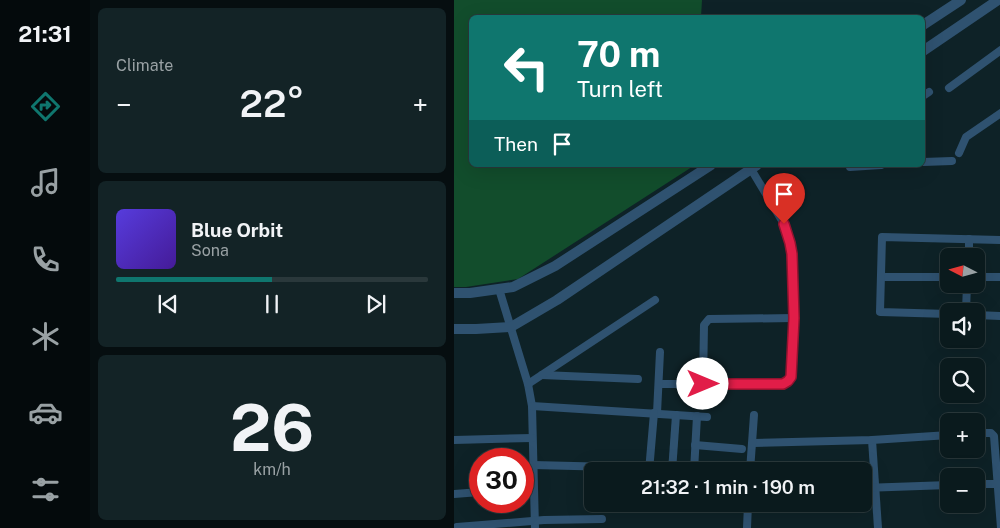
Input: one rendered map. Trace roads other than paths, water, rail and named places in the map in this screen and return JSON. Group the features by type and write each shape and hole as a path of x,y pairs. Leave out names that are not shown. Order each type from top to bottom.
{"street":[{"path":"925,24 961,0"},
{"path":"925,50 998,2"},
{"path":"949,88 1000,50"},
{"path":"959,152 966,137 1000,113"},
{"path":"925,162 952,161"},
{"path":"454,294 513,287 555,266 708,167"},
{"path":"454,329 511,327 557,300 754,167 784,224 792,254 794,318 791,377 783,384 659,384"},
{"path":"940,314 880,312 882,237 1000,240"},
{"path":"968,248 969,239"},
{"path":"881,277 940,277"},
{"path":"985,277 1000,277"},
{"path":"500,289 528,384 532,406 532,448"},
{"path":"528,384 655,300"},
{"path":"985,315 1000,316"},
{"path":"703,384 704,325 709,319 794,318"},
{"path":"650,462 659,384 660,352"},
{"path":"541,375 638,379"},
{"path":"532,406 708,416"},
{"path":"673,462 676,415"},
{"path":"751,462 754,415"},
{"path":"694,462 697,416"},
{"path":"985,433 991,433 994,436 1000,528"},
{"path":"753,443 872,440 940,436"},
{"path":"454,440 532,438"},
{"path":"872,440 878,528"},
{"path":"695,445 742,449"},
{"path":"534,465 584,466"},
{"path":"985,484 997,484"},
{"path":"874,488 940,485"},
{"path":"534,489 535,524"},
{"path":"454,494 469,493"},
{"path":"747,528 748,512"},
{"path":"457,527 602,519"}]}
